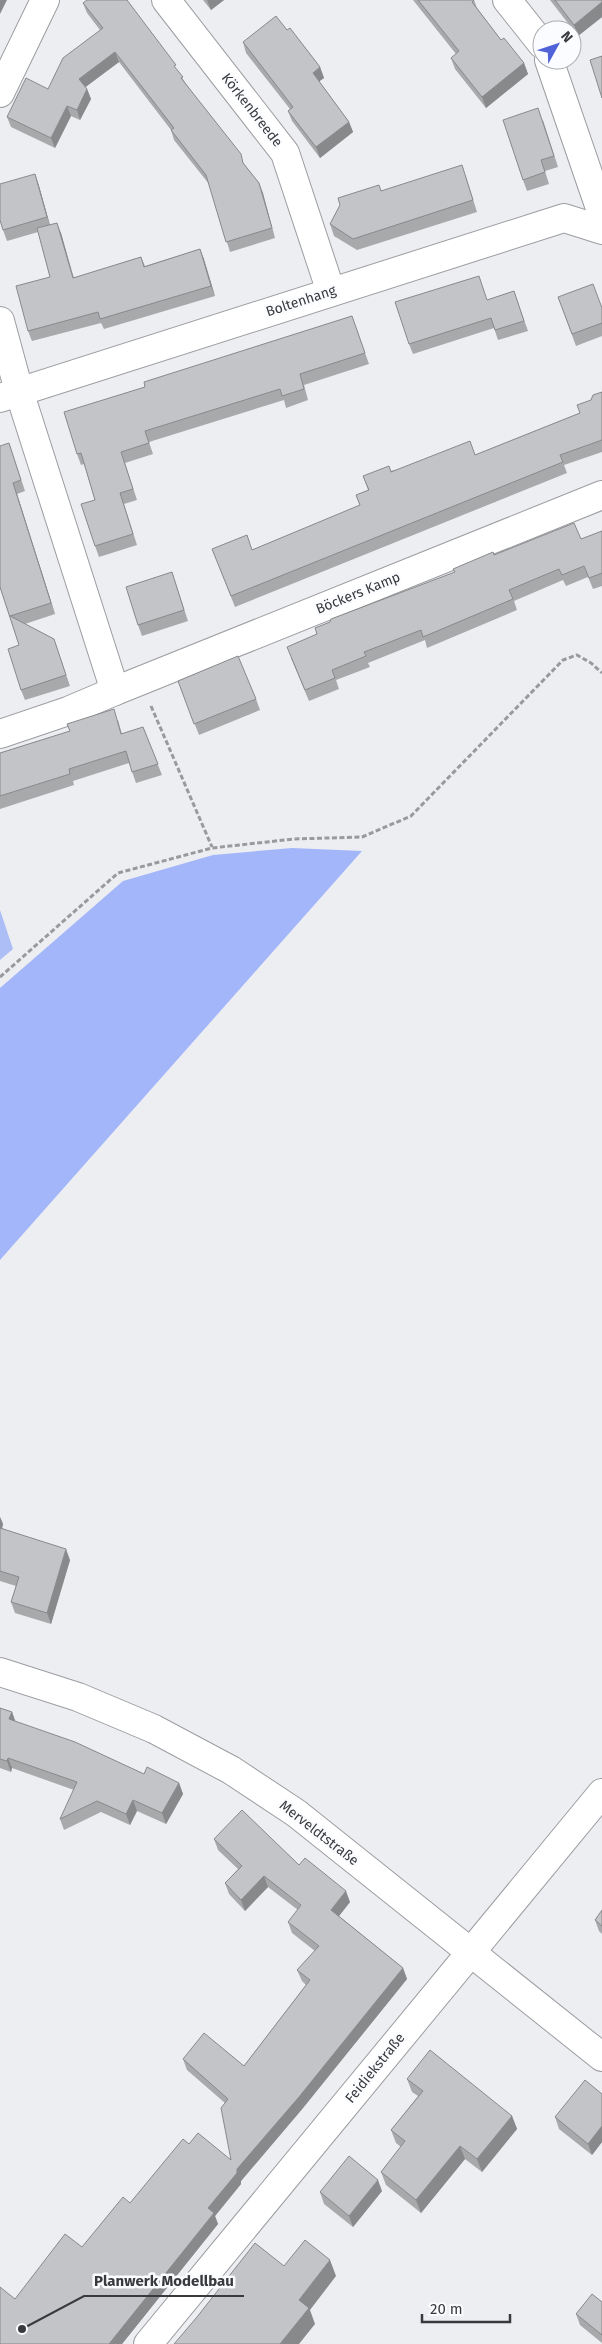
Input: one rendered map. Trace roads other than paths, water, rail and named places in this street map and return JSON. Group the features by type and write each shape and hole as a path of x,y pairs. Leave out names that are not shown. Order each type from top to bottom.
{"street":[{"path":"0,93 45,0"},
{"name":"Körkenbreede","path":"166,0 285,153 331,292"},
{"path":"508,0 532,31"},
{"path":"552,70 602,214"},
{"name":"Boltenhang","path":"10,395 564,218 602,230"},
{"path":"0,321 10,395 115,691"},
{"name":"Böckers Kamp","path":"0,734 68,711 140,680 602,495"},
{"name":"Merveldtstraße","path":"0,1672 78,1697 146,1726 231,1770 296,1813 602,2057"},
{"name":"Feidiekstraße","path":"148,2344 602,1793"}],"place":[{"name":"Planwerk Modellbau","path":"22,2329"}]}
